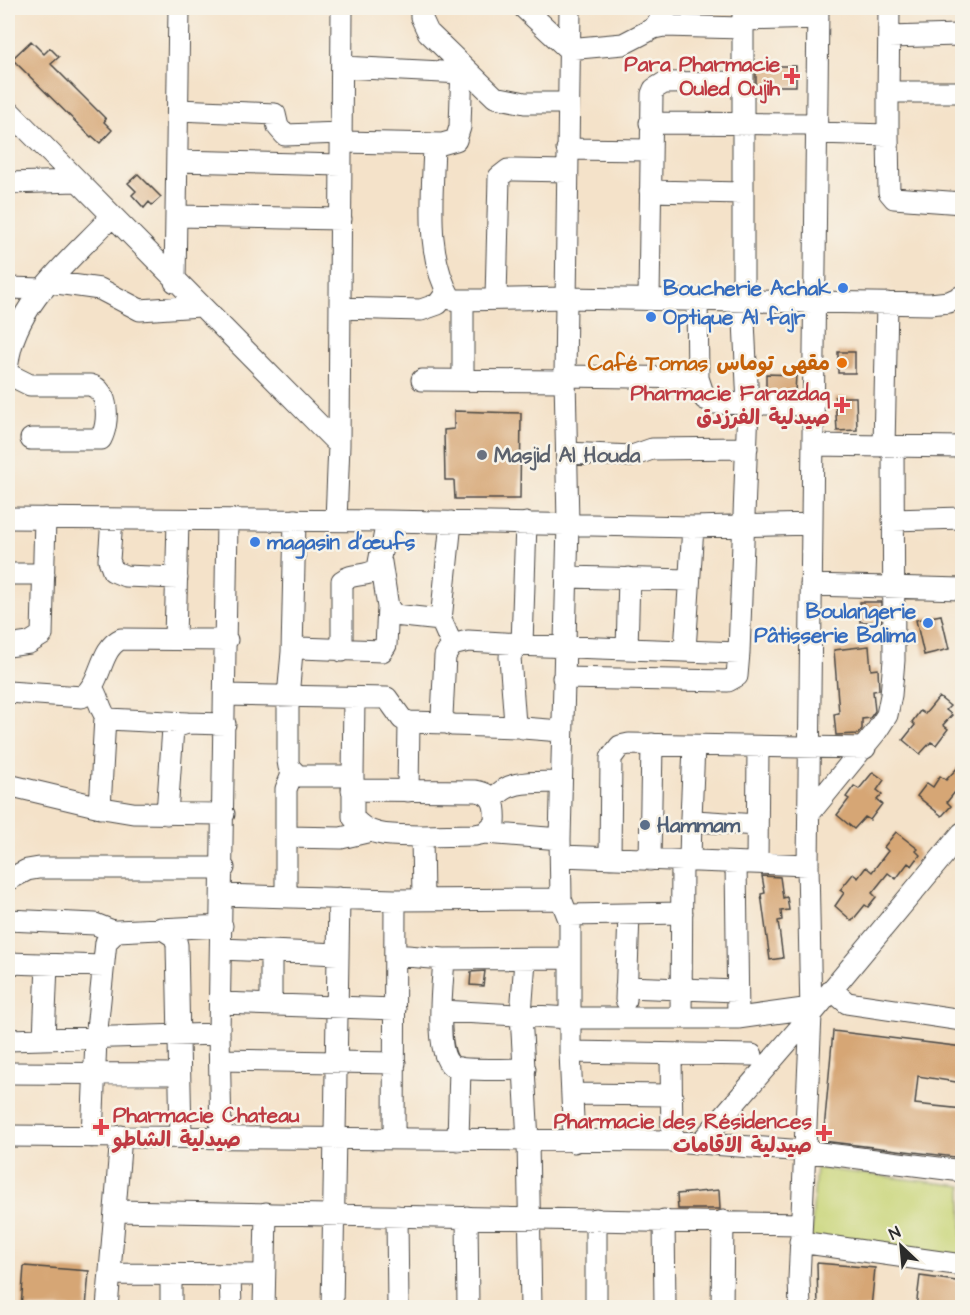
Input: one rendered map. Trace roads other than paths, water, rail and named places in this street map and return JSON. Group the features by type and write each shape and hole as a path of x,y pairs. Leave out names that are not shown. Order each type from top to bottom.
{"street":[{"path":"175,282 179,8"},
{"path":"336,520 339,445 342,8"},
{"path":"422,8 421,17 428,32 462,69 488,92 503,100 525,103 568,103"},
{"path":"524,8 568,49 623,44 654,28 743,18 818,13 808,748 811,1012 804,1151 800,1308"},
{"path":"570,8 565,379 568,524 561,731 560,848 570,958 570,1052 574,1142"},
{"path":"654,28 667,8"},
{"path":"889,8 889,192 894,198 963,203"},
{"path":"563,678 728,681 737,676 745,527 748,405 743,300 743,18"},
{"path":"889,37 958,35 963,38"},
{"path":"342,67 462,69"},
{"path":"178,111 275,114 278,127 285,135 434,144 451,143 459,134 462,69"},
{"path":"649,299 652,94 659,86 675,82 742,82"},
{"path":"888,98 892,92 899,91 963,92"},
{"path":"8,110 175,282 339,445"},
{"path":"650,123 743,124 888,135"},
{"path":"434,144 433,245 435,262 454,297 463,380"},
{"path":"567,148 650,150"},
{"path":"177,161 341,165"},
{"path":"496,298 499,177 508,170 567,171"},
{"path":"8,183 77,181"},
{"path":"650,191 743,193"},
{"path":"176,216 341,219"},
{"path":"8,363 15,328 47,286 111,217"},
{"path":"8,288 47,286 100,289 140,310 200,306"},
{"path":"340,308 421,310 454,297 930,304 962,298"},
{"path":"697,299 698,378 702,394 710,402 748,405 814,405"},
{"path":"809,814 864,748 887,715 891,695 894,588 887,303"},
{"path":"8,374 30,385 90,385 96,387 102,394 106,407 101,439 31,439"},
{"path":"422,380 698,378"},
{"path":"813,445 963,447"},
{"path":"567,453 632,456 652,449 747,448"},
{"path":"8,518 336,520 693,527 812,524"},
{"path":"8,646 29,643 42,635 45,518"},
{"path":"893,520 963,518"},
{"path":"112,519 109,561 113,571 125,576 177,578"},
{"path":"175,639 178,520"},
{"path":"295,520 292,652 288,697 288,761 293,772 307,777 408,791 476,791 483,792 493,800"},
{"path":"221,1136 219,1034 224,868 227,521"},
{"path":"292,652 300,648 379,653 385,649 388,607 381,562 387,521"},
{"path":"451,522 441,620 452,645"},
{"path":"522,644 526,523"},
{"path":"685,650 693,527"},
{"path":"342,651 342,581 348,577 376,571 381,562"},
{"path":"8,574 44,574"},
{"path":"567,577 689,579"},
{"path":"627,649 629,578"},
{"path":"811,585 963,589"},
{"path":"388,607 399,617 441,620"},
{"path":"8,692 82,697 90,691 114,642 131,638 227,640"},
{"path":"447,723 442,716 445,656 452,645 468,641 564,648 739,653"},
{"path":"518,727 513,721 510,657 512,648 522,644"},
{"path":"90,691 99,697 105,717 100,808"},
{"path":"225,695 390,699 398,714 409,722 561,731"},
{"path":"354,698 353,817 371,831"},
{"path":"105,717 113,720 225,724"},
{"path":"408,791 409,722"},
{"path":"167,814 171,734 179,725 187,723"},
{"path":"610,858 611,758 620,746 652,744 758,748 864,748"},
{"path":"650,860 652,744"},
{"path":"681,1018 682,912 691,818 694,746"},
{"path":"738,1018 737,991 746,863 757,825 758,748"},
{"path":"286,897 286,789 293,772"},
{"path":"484,833 495,823 493,800 501,790 513,784 560,782"},
{"path":"8,785 100,808 167,814 224,814"},
{"path":"691,818 695,821 757,825"},
{"path":"286,837 341,838 371,831 422,836 484,833 610,858 808,865"},
{"path":"701,1142 963,833"},
{"path":"422,836 423,899"},
{"path":"8,880 27,870 39,868 224,868"},
{"path":"222,895 423,899 565,907 629,914 682,912"},
{"path":"332,1308 338,1063 339,898"},
{"path":"394,1139 395,900"},
{"path":"625,1018 629,914"},
{"path":"8,920 95,924 115,932 222,926"},
{"path":"161,928 175,937 177,945 182,1136"},
{"path":"92,1137 96,1039 103,966 106,942 115,932"},
{"path":"221,949 338,954"},
{"path":"271,951 271,1005"},
{"path":"395,955 444,959 570,958"},
{"path":"444,959 443,1054 451,1064 460,1068 525,1069"},
{"path":"525,960 521,1014 531,1218 531,1308"},
{"path":"8,963 103,966"},
{"path":"44,1040 47,964"},
{"path":"626,987 737,991"},
{"path":"832,990 848,1004 963,1020"},
{"path":"221,1003 395,1009"},
{"path":"442,1011 571,1018 738,1018 811,1012"},
{"path":"8,1040 219,1034"},
{"path":"570,1052 752,1055"},
{"path":"671,1055 672,1141"},
{"path":"221,1060 394,1063"},
{"path":"458,1140 460,1068"},
{"path":"8,1073 179,1074"},
{"path":"572,1094 672,1095"},
{"path":"8,1136 221,1136 701,1142 804,1151 963,1171"},
{"path":"106,1308 111,1275 121,1136"},
{"path":"116,1211 723,1221 801,1233 963,1265"},
{"path":"264,1308 266,1214"},
{"path":"397,1216 398,1308"},
{"path":"468,1217 468,1308"},
{"path":"596,1219 596,1308"},
{"path":"664,1220 665,1308"},
{"path":"722,1308 723,1221"},
{"path":"111,1275 264,1275"},
{"path":"171,1276 171,1308"},
{"path":"230,1276 231,1308"}],"place":[{"name":"Para Pharmacie Ouled Oujih","path":"792,76"},
{"name":"Boucherie Achak","path":"843,288"},
{"name":"Optique Al fajr","path":"651,317"},
{"name":"Café Tomas مقهى توماس","path":"842,363"},
{"name":"Pharmacie Farazdaq صيدلية الفرزدق","path":"842,405"},
{"name":"Masjid Al Houda","path":"482,455"},
{"name":"magasin d'œufs","path":"255,542"},
{"name":"Boulangerie Pâtisserie Balima","path":"928,623"},
{"name":"Hammam","path":"645,825"},
{"name":"Pharmacie Chateau صيدلية الشاطو","path":"101,1127"},
{"name":"Pharmacie des Résidences صيدلية الاقامات","path":"824,1133"}]}
